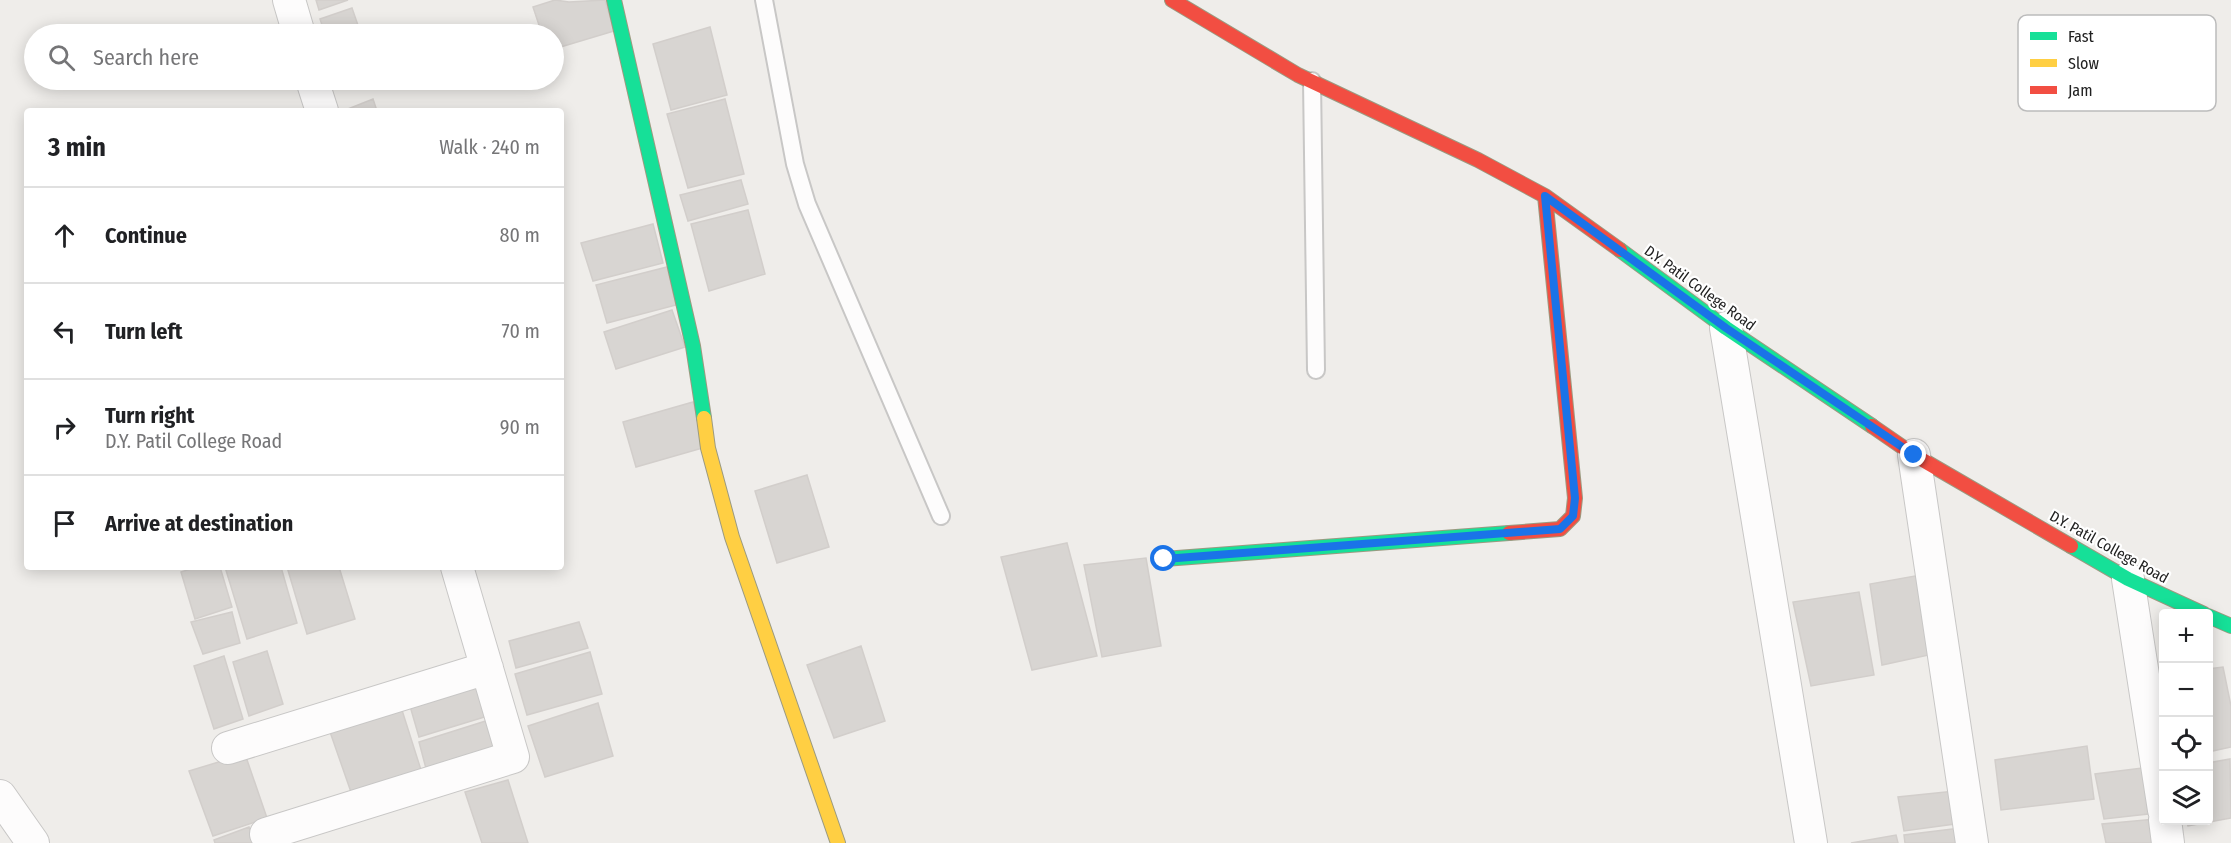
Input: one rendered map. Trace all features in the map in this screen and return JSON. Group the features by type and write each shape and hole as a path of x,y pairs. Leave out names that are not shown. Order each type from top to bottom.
{"street":[{"path":"289,0 296,24"},
{"path":"614,0 693,346 708,448 732,537 838,843"},
{"name":"D.Y. Patil College Road","path":"1172,0 1312,81 1478,160 1545,196 1726,328 1914,455 2128,579 2193,609"},
{"path":"315,90 321,108"},
{"path":"1164,559 1560,529 1573,516 1575,498 1545,196"},
{"path":"1726,328 1811,843"},
{"path":"1914,455 1972,843"},
{"path":"266,834 513,758 458,570"},
{"path":"2128,579 2159,784"},
{"path":"2213,618 2231,626"},
{"path":"228,748 487,668"},
{"path":"0,796 33,843"},
{"path":"2166,825 2169,843"}],"lane":[{"path":"764,0 795,164 807,204 941,516"},
{"path":"1312,81 1316,370"}],"building":[{"path":"316,0 348,0 319,10"},
{"path":"555,0 569,2 605,0 614,31 564,46 564,24 539,24 533,7"},
{"path":"352,8 358,24 322,24 320,19"},
{"path":"710,27 727,95 671,110 653,44"},
{"path":"373,99 376,108 350,108"},
{"path":"725,99 744,174 688,188 667,114"},
{"path":"741,180 748,204 688,221 680,195"},
{"path":"748,210 765,274 709,291 691,224"},
{"path":"653,224 663,263 593,281 581,243"},
{"path":"667,267 676,305 607,323 596,285"},
{"path":"672,310 685,347 616,369 604,332"},
{"path":"693,402 706,447 636,467 623,422"},
{"path":"807,475 829,547 777,563 755,491"},
{"path":"1067,543 1097,656 1032,670 1001,557"},
{"path":"1146,558 1161,646 1102,657 1084,565"},
{"path":"221,570 232,607 195,619 181,572"},
{"path":"226,570 282,570 297,623 247,639"},
{"path":"288,570 340,570 355,619 307,634"},
{"path":"1926,574 1938,653 1882,665 1870,584"},
{"path":"1859,592 1874,675 1811,686 1793,602"},
{"path":"232,612 240,643 203,654 191,622"},
{"path":"579,622 588,648 516,668 509,641"},
{"path":"861,646 885,721 834,738 807,665"},
{"path":"267,651 283,704 249,716 233,662"},
{"path":"590,652 602,694 527,715 515,674"},
{"path":"224,656 243,719 214,729 194,666"},
{"path":"2223,667 2231,706 2231,747 2213,751 2213,717 2213,668"},
{"path":"482,685 491,715 419,737 410,706"},
{"path":"598,703 613,756 545,777 528,726"},
{"path":"401,707 421,770 351,792 329,729"},
{"path":"492,719 502,753 428,776 419,742"},
{"path":"2087,746 2094,799 2001,810 1995,760"},
{"path":"245,754 267,818 213,836 189,771"},
{"path":"2230,759 2231,818 2213,821 2213,771 2213,762"},
{"path":"2150,767 2157,813 2104,819 2095,774"},
{"path":"508,780 528,843 482,843 465,792"},
{"path":"1955,791 1962,823 1904,831 1898,797"},
{"path":"2156,819 2160,843 2106,843 2102,824"},
{"path":"249,827 255,843 215,843 214,840"},
{"path":"1960,828 1962,843 1905,843 1904,835"},
{"path":"1896,835 1898,843 1851,843"}],"traffic: fast":[{"path":"614,0 693,346 704,418"},
{"path":"1620,250 1726,328 1872,426"},
{"path":"1164,559 1509,533"},
{"path":"2071,546 2128,579 2193,609"},
{"path":"2213,618 2231,626"}],"traffic: slow":[{"path":"704,418 708,448 732,537 838,843"}],"traffic: jam":[{"path":"1172,0 1298,75 1478,160 1545,196 1620,250"},
{"path":"1509,533 1560,529 1573,516 1575,498 1545,196"},
{"path":"1872,426 1914,455 2071,546"}],"route":[{"path":"1164,559 1560,529 1573,516 1575,498 1545,196 1726,328 1914,455"}]}
